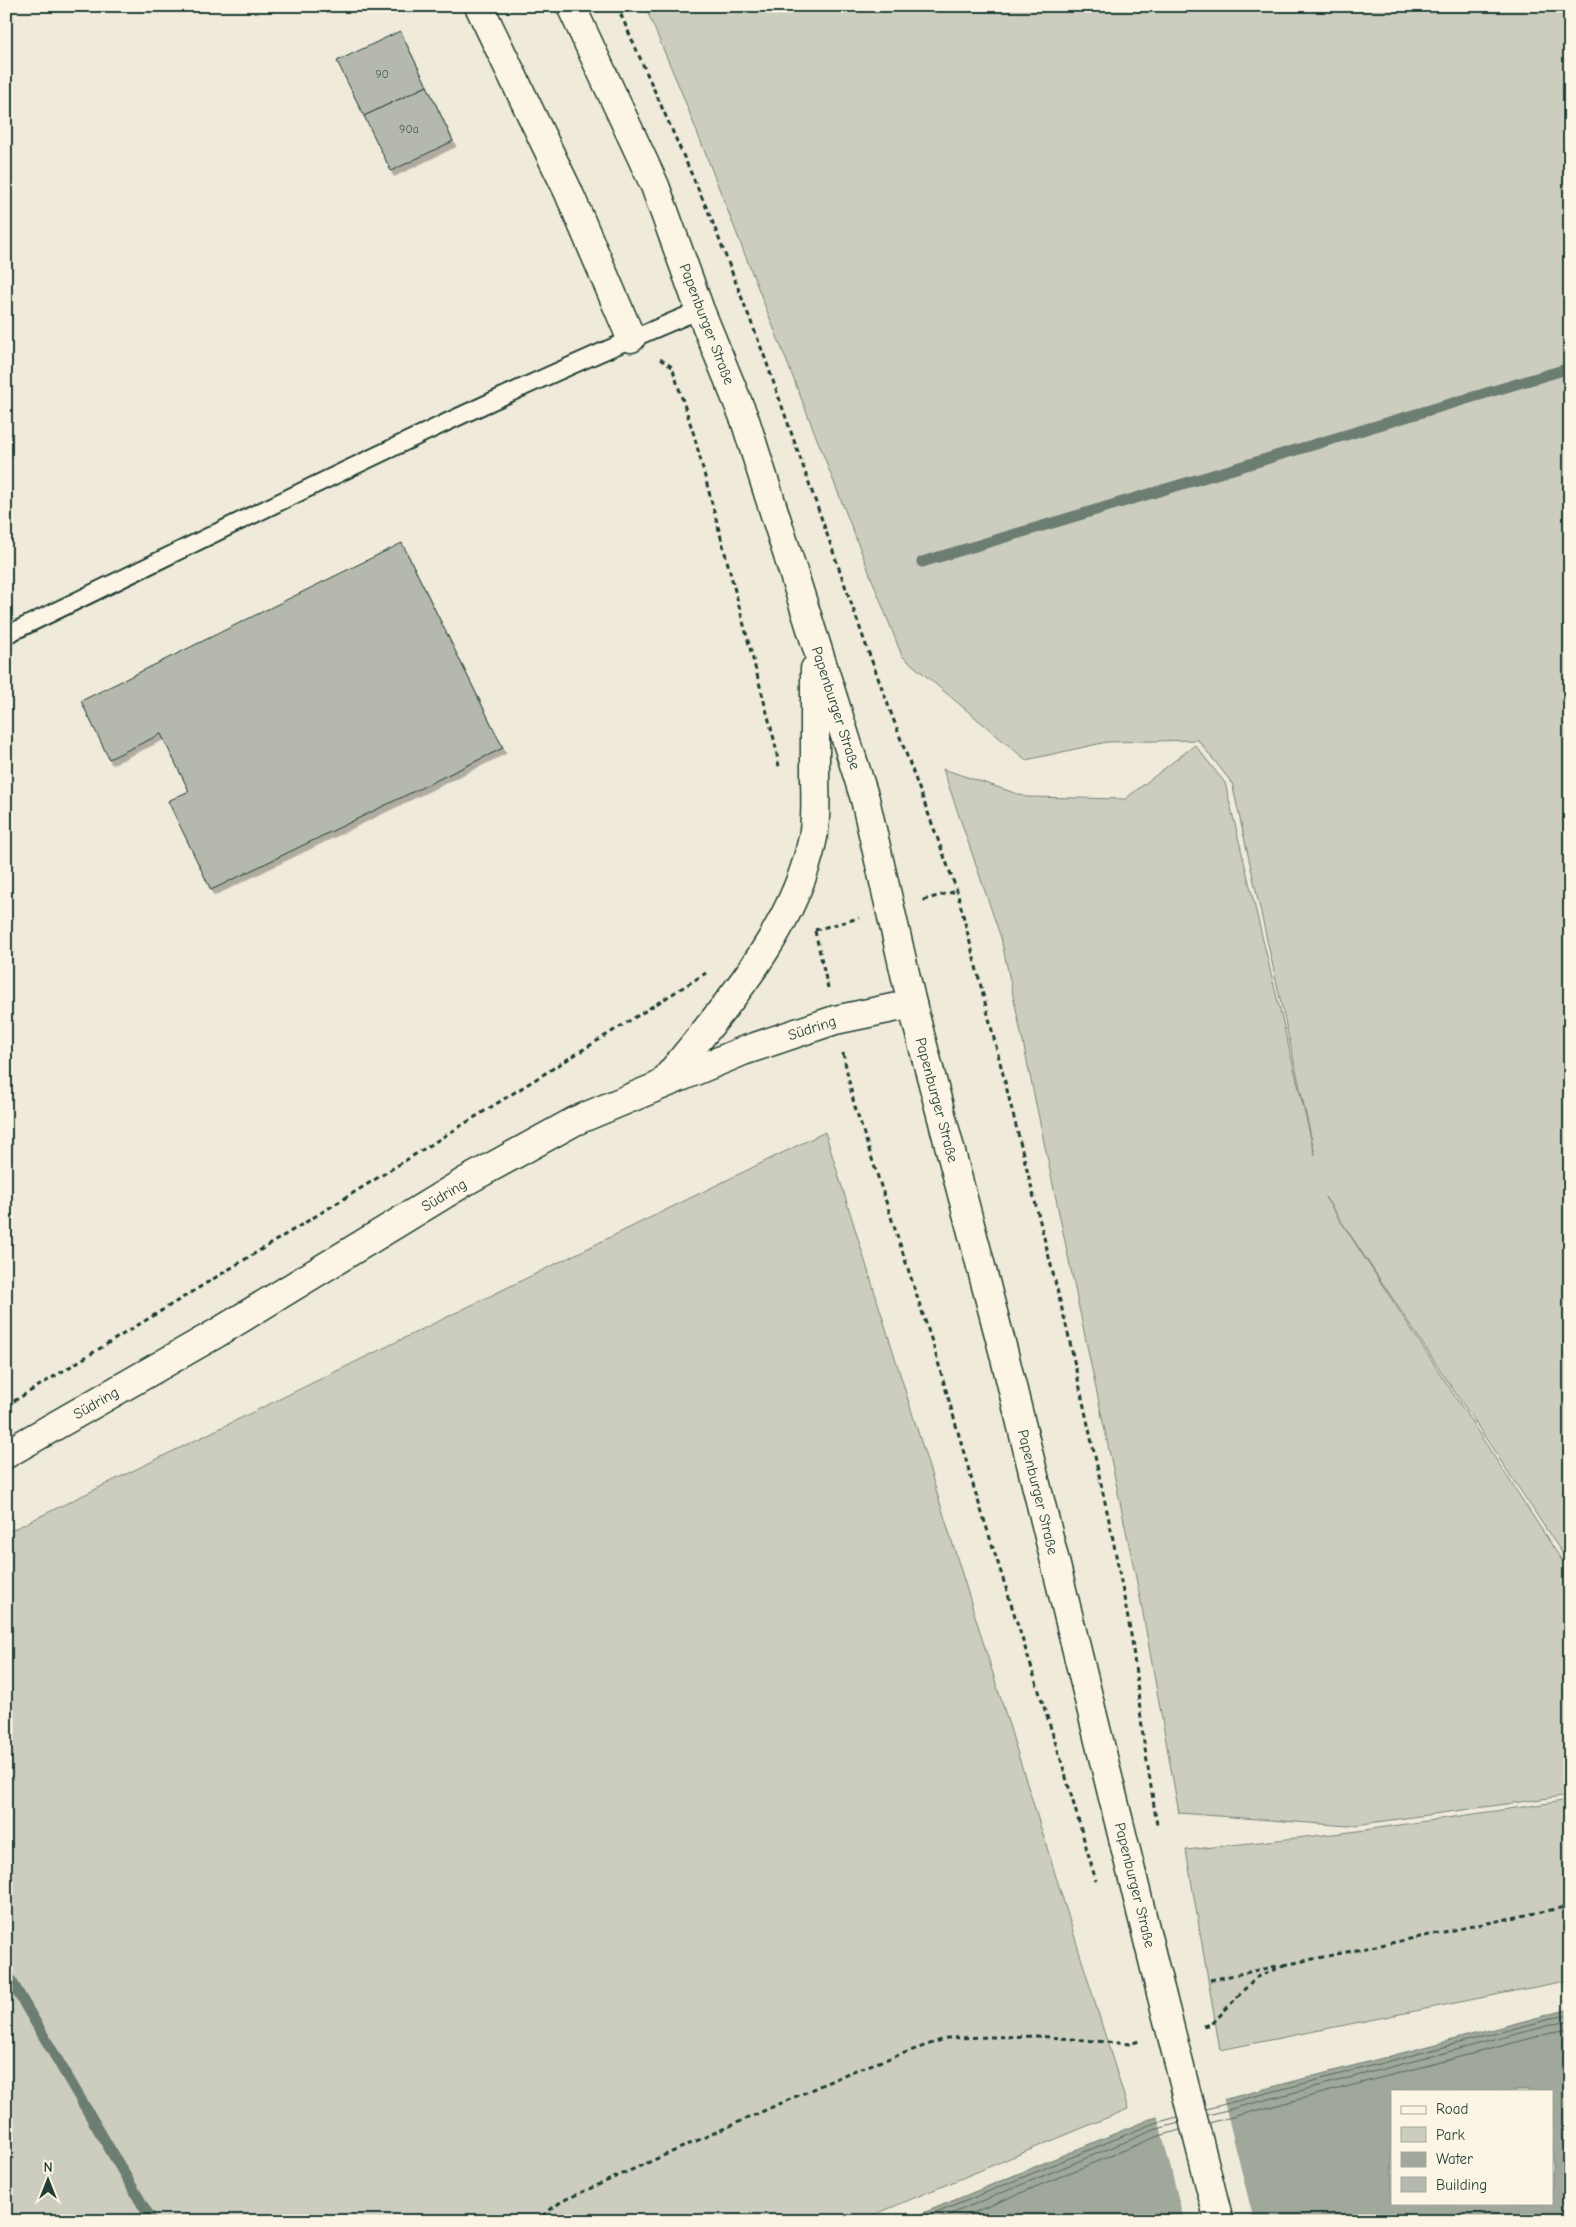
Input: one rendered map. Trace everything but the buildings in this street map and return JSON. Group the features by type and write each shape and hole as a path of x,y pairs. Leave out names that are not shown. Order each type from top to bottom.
{"main road":[{"path":"480,6 568,191 631,338"},
{"name":"Papenburger Straße","path":"571,6 655,186 700,310 745,420 865,799 912,1004 1004,1354 1219,2221"},
{"path":"662,1084 726,1006 773,936 799,890 813,836 815,791 815,643"},
{"name":"Südring","path":"6,1454 217,1333 466,1181 575,1121 743,1051 835,1020 912,1004"}],"lane":[{"path":"6,635 433,430 631,338 700,310"}],"path":[{"path":"617,6 711,218 762,349 867,648 957,891 1067,1329 1112,1534 1132,1640 1143,1736 1158,1832"},
{"path":"631,338 672,367 701,464 775,743 779,769"},
{"path":"815,930 854,1104 934,1348 974,1488 1061,1760 1098,1888"},
{"path":"6,1406 350,1195 712,969"},
{"path":"1210,1980 1570,1906"},
{"path":"1203,2026 1212,2024 1256,1978 1285,1965"},
{"path":"535,2221 562,2201 844,2075 947,2038 1037,2036 1130,2044 1148,2039"}],"green space":[{"path":"645,6 1570,6 1570,1565 1325,1197 1570,1573 1570,1795 1348,1826 1179,1813 1140,1597 1001,938 943,769 1027,797 1125,799 1195,745 1225,783 1315,1155 1232,783 1198,740 1107,742 1026,760 902,656 681,91"},
{"path":"825,1132 1128,2109 859,2221 6,2221 6,1533"},
{"path":"1570,1800 1570,1980 1220,2050 1186,1850 1351,1832"}],"water":[{"path":"1570,2009 1570,2221 904,2221 1150,2119"}],"pier":[{"path":"1223,2097 1254,2221 1184,2221 1157,2114"}],"waterway":[{"path":"922,562 1570,368"},
{"path":"6,1972 152,2221"}]}
